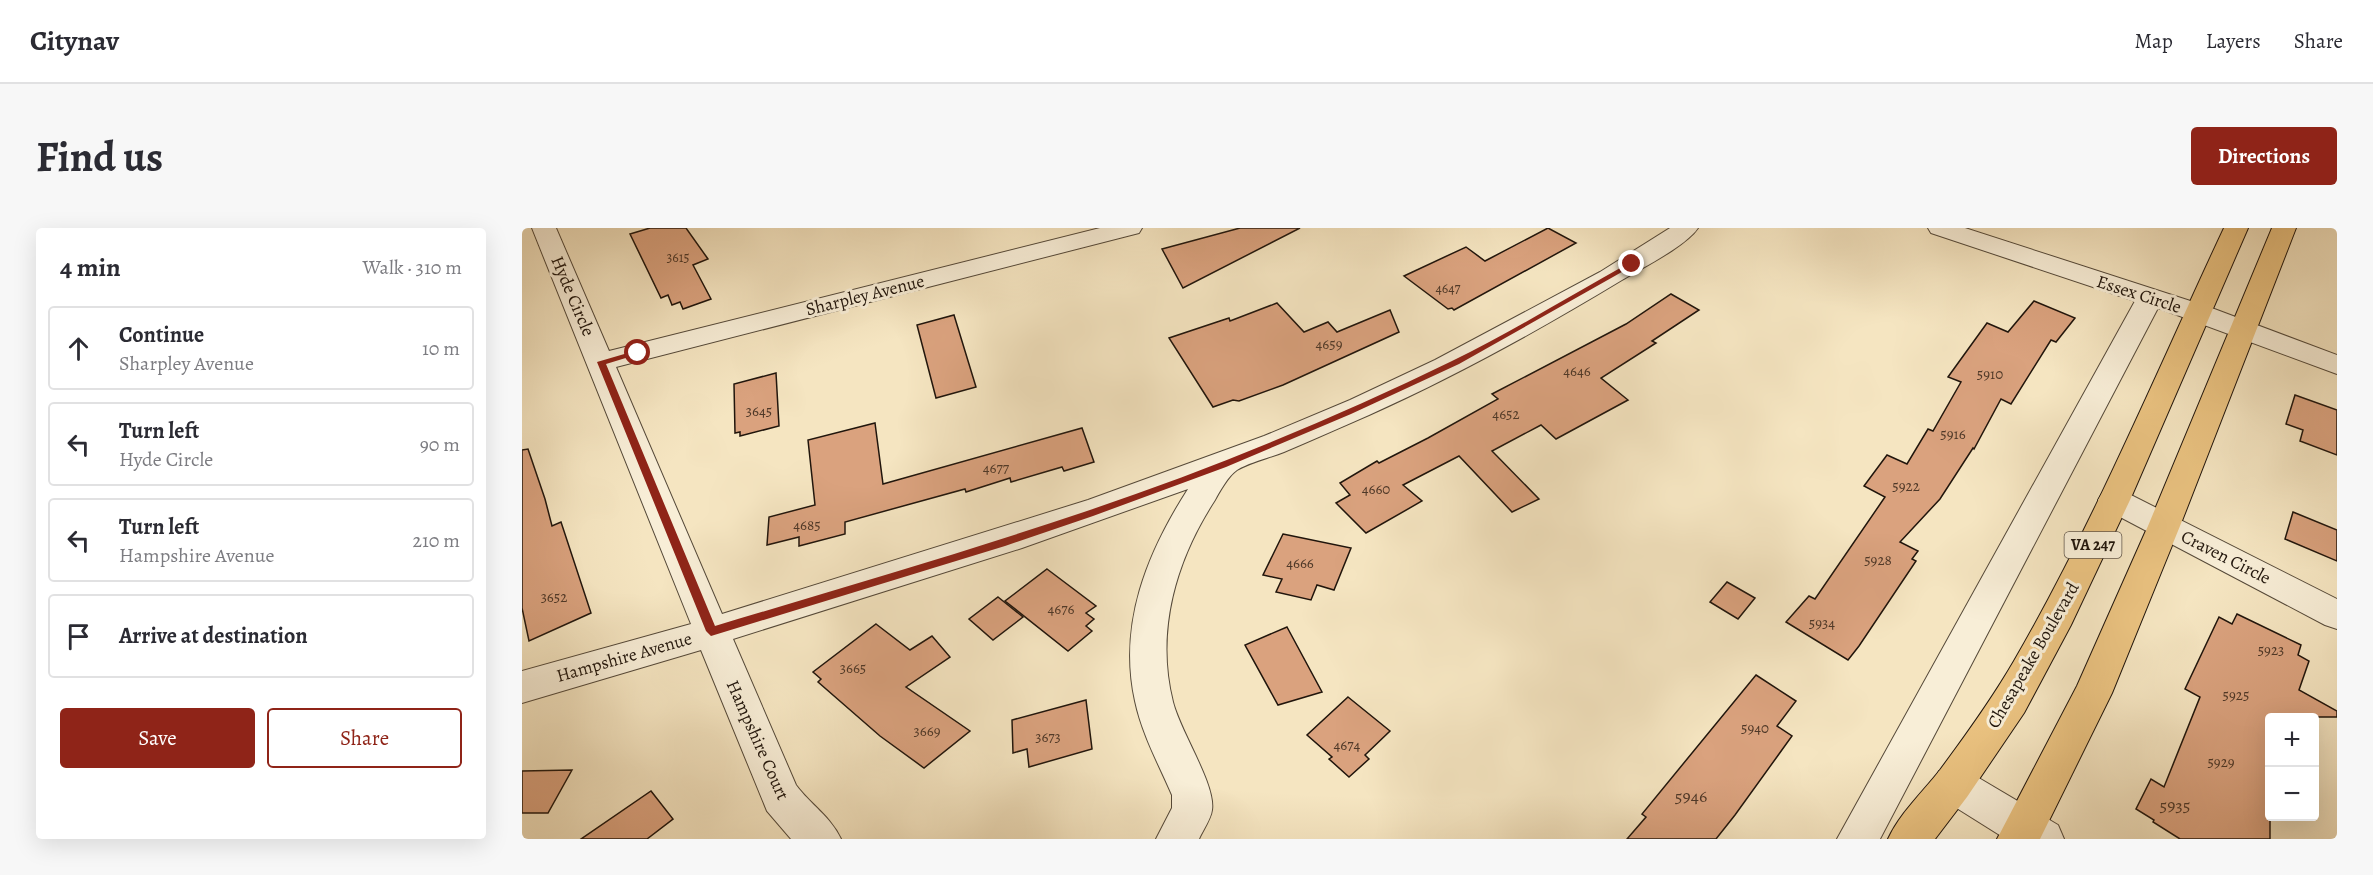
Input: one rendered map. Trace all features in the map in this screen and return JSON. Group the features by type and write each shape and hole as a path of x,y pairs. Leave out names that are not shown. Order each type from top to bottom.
{"main road":[{"name":"Chesapeake Boulevard","path":"1909,839 1953,784 2016,692 2059,615 2114,500 2236,228"},
{"name":"VA 247","path":"2029,835 2164,526 2284,228"}],"street":[{"name":"Hyde Circle","path":"544,228 711,631"},
{"name":"Sharpley Avenue","path":"601,362 1130,228"},
{"name":"Hampshire Avenue","path":"522,687 1002,543 1090,514 1223,465 1456,363 1632,264 1686,228"},
{"name":"Essex Circle","path":"1940,228 2199,313 2337,365"},
{"path":"1858,839 2058,472 2118,354 2151,297"},
{"path":"1177,839 1192,811 1192,795 1154,701 1147,660 1150,616 1158,582 1170,550 1197,498 1223,465"},
{"name":"Craven Circle","path":"2114,500 2337,615"},
{"name":"Hampshire Court","path":"711,631 781,798 792,813 820,839"},
{"path":"1953,784 2029,835"}],"building":[{"path":"650,228 686,228 708,259 693,265 711,299 683,309 680,302 672,305 668,295 661,298 630,234"},
{"path":"1240,228 1300,228 1183,288 1162,249"},
{"path":"1548,228 1576,243 1454,310 1448,309 1404,276 1466,247 1485,261"},
{"path":"1671,294 1699,310 1652,341 1656,343 1601,378 1628,400 1556,439 1541,425 1492,451 1539,499 1512,512 1459,456 1403,485 1422,501 1366,533 1336,503 1350,495 1340,483 1377,461 1379,463 1428,438 1498,399 1492,394 1626,324"},
{"path":"2034,301 2075,318 2056,342 2051,340 2011,404 2001,399 1974,449 1940,499 1900,542 1918,551 1912,559 1916,561 1859,646 1848,660 1786,622 1809,596 1815,599 1885,497 1864,486 1887,455 1907,464 1928,429 1933,431 1961,382 1948,377 1987,323 2008,332"},
{"path":"1277,303 1304,332 1328,322 1337,332 1390,310 1399,332 1283,385 1239,401 1233,400 1213,407 1169,338 1229,318 1230,321"},
{"path":"954,315 976,387 936,398 917,325"},
{"path":"776,373 779,426 740,436 740,432 735,433 734,384"},
{"path":"2295,395 2337,410 2337,455 2300,441 2303,430 2286,424"},
{"path":"875,423 883,484 1082,428 1094,462 1064,471 1062,467 1011,482 1010,478 966,492 965,489 845,522 845,534 799,546 799,537 767,545 769,517 815,505 808,440"},
{"path":"528,449 552,526 561,522 591,613 529,641 522,608 522,450"},
{"path":"2293,512 2337,530 2337,561 2285,539"},
{"path":"1283,534 1351,548 1334,590 1317,585 1311,600 1276,592 1282,579 1263,575"},
{"path":"1047,569 1096,606 1086,613 1094,619 1086,626 1092,631 1068,651 1005,601"},
{"path":"1727,582 1755,598 1738,619 1710,602"},
{"path":"998,597 1023,617 993,640 969,619"},
{"path":"2237,614 2301,645 2298,655 2309,661 2299,690 2337,711 2337,717 2319,717 2319,713 2265,713 2265,821 2270,821 2270,839 2180,839 2136,809 2151,779 2164,787 2200,697 2185,689 2219,617 2232,624"},
{"path":"876,624 910,650 932,636 950,657 906,687 970,731 924,768 880,736 818,682 821,679 813,672"},
{"path":"1287,627 1322,692 1278,705 1245,645"},
{"path":"1756,675 1796,701 1777,726 1792,736 1735,815 1716,839 1627,839 1646,817 1642,814"},
{"path":"1348,697 1390,731 1365,755 1369,759 1349,777 1329,759 1332,757 1307,735"},
{"path":"1086,700 1092,749 1029,767 1027,749 1013,753 1012,720"},
{"path":"572,770 548,813 522,813 522,771"},
{"path":"651,791 673,819 647,839 581,839"}],"route":[{"path":"638,353 601,362 711,631 1002,543 1090,514 1223,465 1456,363 1632,264"}]}
